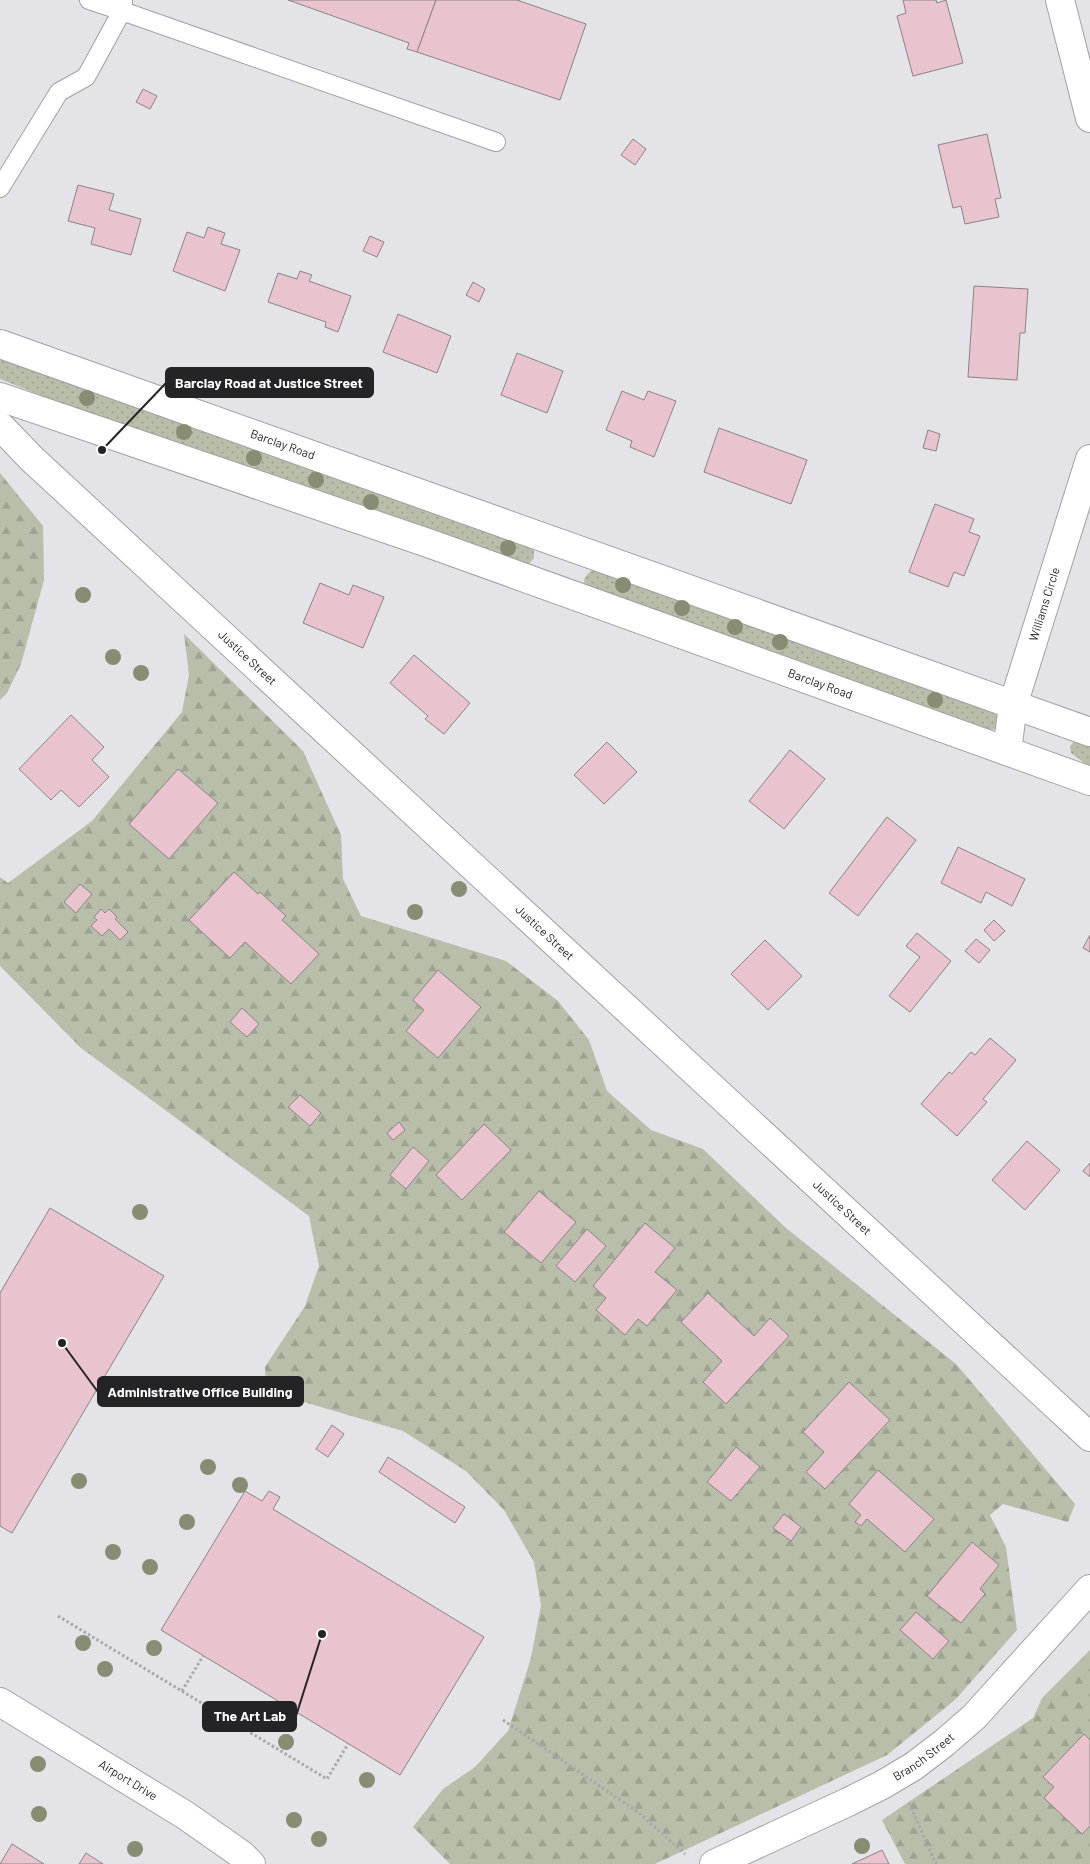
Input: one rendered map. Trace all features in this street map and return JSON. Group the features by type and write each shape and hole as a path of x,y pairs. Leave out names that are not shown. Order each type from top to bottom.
{"street":[{"path":"1060,0 1090,118"},
{"name":"Barclay Road","path":"0,344 1090,732"},
{"name":"Barclay Road","path":"0,397 419,540 1090,781"},
{"name":"Justice Street","path":"0,426 39,466 1090,1437"},
{"name":"Williams Circle","path":"1007,751 1012,705 1090,458"},
{"path":"551,587 566,546"},
{"name":"Branch Street","path":"702,1862 848,1802 914,1766 974,1717 1090,1589"},
{"name":"Airport Drive","path":"0,1702 185,1815 251,1864"}],"lane":[{"path":"90,0 123,6 496,142"},
{"path":"0,188 60,92 86,76 123,6"}],"path":[{"path":"58,1616 327,1779 348,1744"},
{"path":"182,1691 203,1656"},
{"path":"503,1720 638,1812 702,1862"},
{"path":"896,1777 917,1817 936,1864"}],"green space":[{"path":"0,357 524,544 534,550 534,558 527,566 435,537 50,399 0,379"},
{"path":"0,473 43,526 44,580 21,664 7,693 0,700"},
{"path":"591,571 596,571 978,700 1000,711 1003,722 995,729 988,730 587,586 584,582 585,577"},
{"path":"184,634 303,751 341,835 343,879 361,916 506,961 558,1001 589,1040 607,1091 651,1130 703,1149 786,1228 956,1364 1075,1504 1068,1522 1003,1504 990,1515 1006,1547 1017,1630 955,1700 887,1755 655,1864 450,1864 413,1827 443,1789 475,1767 508,1731 531,1658 541,1605 534,1562 504,1510 466,1471 403,1431 266,1391 265,1367 305,1306 319,1266 309,1216 81,1048 0,966 0,877 8,883 92,821 182,712 189,675"},
{"path":"1076,740 1090,741 1090,767 1071,753 1070,746"},
{"path":"1090,1650 1090,1864 905,1864 882,1820 1033,1718 1042,1698"}],"building":[{"path":"288,0 436,0 417,52 407,49 409,43"},
{"path":"436,0 517,0 586,24 560,100 417,52"},
{"path":"903,0 936,0 937,3 946,0 963,63 913,76 897,16 906,13"},
{"path":"143,89 157,96 150,109 136,102"},
{"path":"987,134 1001,198 995,199 999,217 965,224 961,206 953,208 938,145"},
{"path":"633,139 646,149 635,165 621,155"},
{"path":"78,185 114,194 109,210 141,219 131,255 91,244 95,228 68,221"},
{"path":"208,227 225,233 221,244 240,250 225,291 173,271 187,232 204,238"},
{"path":"370,236 384,242 377,257 363,251"},
{"path":"300,271 312,275 309,281 351,296 338,332 325,327 326,322 268,302 278,273 297,279"},
{"path":"473,282 485,289 479,302 466,295"},
{"path":"974,286 1028,289 1025,333 1020,333 1017,380 968,377"},
{"path":"398,314 451,336 437,373 383,352"},
{"path":"517,353 563,371 547,413 501,395"},
{"path":"622,391 644,400 648,391 676,401 654,457 630,447 632,441 606,430"},
{"path":"719,428 807,460 791,504 704,472"},
{"path":"928,430 940,434 936,451 923,448"},
{"path":"935,504 974,519 969,532 980,536 964,576 954,572 948,587 909,572"},
{"path":"320,583 349,595 353,585 384,597 363,648 303,623"},
{"path":"414,655 470,703 444,734 425,719 428,716 390,683"},
{"path":"71,715 104,747 92,760 109,777 79,807 61,790 51,800 19,769"},
{"path":"607,742 637,772 604,804 574,775"},
{"path":"790,750 825,779 784,829 749,801"},
{"path":"178,769 218,803 169,859 129,824"},
{"path":"887,817 916,840 858,916 829,893"},
{"path":"958,847 1025,879 1012,906 986,892 981,903 941,883"},
{"path":"234,872 258,894 260,892 286,916 282,920 319,954 291,984 245,942 230,958 189,920"},
{"path":"80,884 92,894 76,913 64,902"},
{"path":"101,909 105,913 109,909 117,917 115,919 128,932 120,940 109,929 102,936 91,926 97,920 94,917"},
{"path":"994,920 1005,931 994,941 984,930"},
{"path":"917,933 951,961 910,1012 889,996 920,957 906,946"},
{"path":"1090,935 1090,952 1083,948"},
{"path":"976,939 990,950 979,963 965,951"},
{"path":"765,940 802,976 768,1010 731,974"},
{"path":"438,970 481,1007 438,1058 406,1031 424,1010 413,1000"},
{"path":"242,1008 259,1024 247,1037 230,1022"},
{"path":"990,1038 1016,1060 983,1099 987,1102 957,1136 921,1104 949,1072 952,1074 971,1052 975,1055"},
{"path":"300,1095 321,1113 310,1126 288,1107"},
{"path":"399,1122 405,1130 393,1140 387,1133"},
{"path":"484,1124 511,1150 462,1200 436,1175"},
{"path":"1027,1141 1060,1170 1025,1210 992,1180"},
{"path":"413,1147 429,1161 406,1189 390,1175"},
{"path":"1090,1163 1090,1177 1083,1171"},
{"path":"539,1191 576,1222 541,1263 504,1232"},
{"path":"50,1208 164,1276 12,1533 0,1526 0,1293"},
{"path":"645,1223 675,1248 655,1272 677,1290 647,1326 638,1319 625,1335 596,1310 606,1298 593,1286"},
{"path":"587,1229 606,1246 575,1282 556,1266"},
{"path":"708,1293 754,1336 770,1318 789,1336 726,1404 703,1382 722,1361 681,1322"},
{"path":"849,1382 890,1420 825,1489 806,1472 824,1452 803,1432"},
{"path":"332,1425 344,1434 328,1457 316,1449"},
{"path":"736,1447 760,1467 731,1501 707,1482"},
{"path":"388,1457 465,1507 455,1523 379,1472"},
{"path":"878,1470 934,1519 905,1552 867,1519 861,1526 855,1522 861,1515 849,1504"},
{"path":"245,1491 262,1501 269,1491 280,1497 273,1509 484,1637 400,1775 161,1630"},
{"path":"784,1514 801,1527 791,1541 773,1528"},
{"path":"972,1542 999,1565 980,1589 985,1594 961,1623 927,1596"},
{"path":"916,1612 949,1641 933,1659 900,1630"},
{"path":"1084,1734 1090,1740 1090,1826 1082,1834 1044,1798 1054,1787 1043,1777"},
{"path":"12,1844 44,1864 0,1864"},
{"path":"882,1850 889,1864 852,1864"},
{"path":"86,1853 103,1864 79,1864"}],"place":[{"name":"Barclay Road at Justice Street","path":"102,450"},
{"name":"Administrative Office Building","path":"62,1343"},
{"name":"The Art Lab","path":"322,1634"}]}
